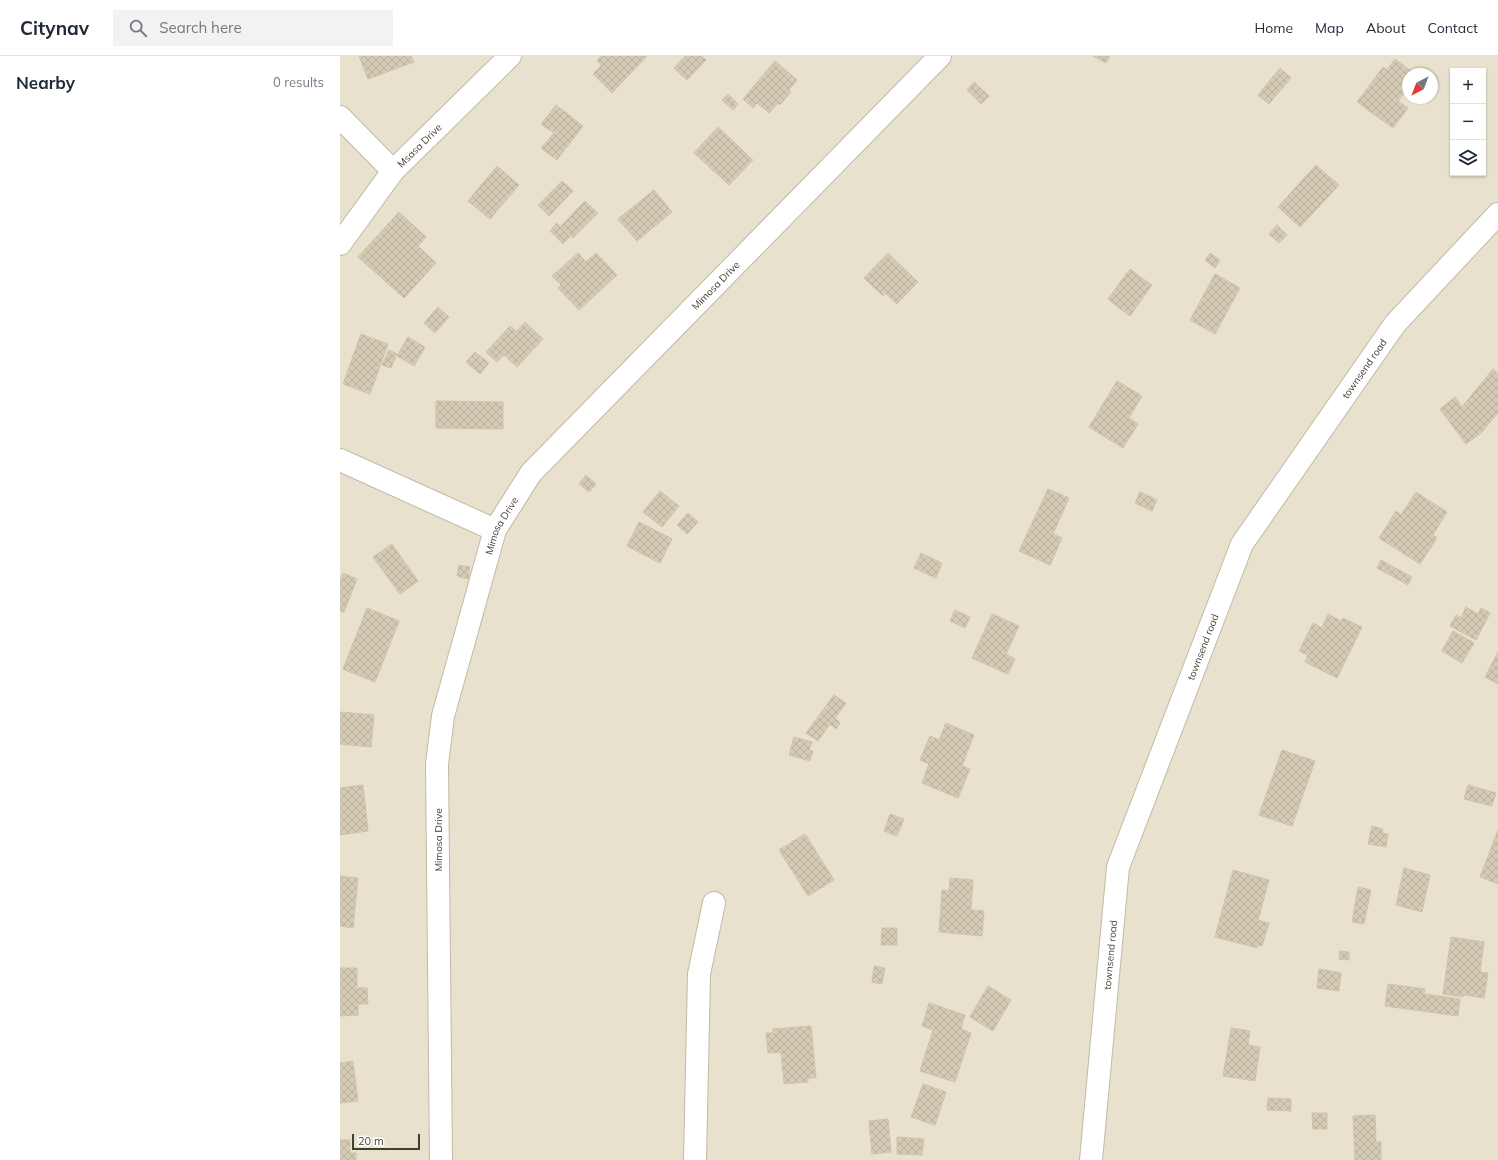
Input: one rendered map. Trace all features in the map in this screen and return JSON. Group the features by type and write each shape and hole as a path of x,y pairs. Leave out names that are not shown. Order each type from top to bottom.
{"street":[{"name":"Msasa Drive","path":"340,244 393,171 510,56"},
{"name":"Mimosa Drive","path":"440,1160 437,764 443,716 495,530 531,472 940,56"},
{"path":"340,118 393,171"},
{"name":"townsend road","path":"1091,1160 1118,867 1242,544 1395,324 1498,214"},
{"path":"340,460 495,530"},
{"path":"695,1160 699,974 714,903"}],"shaded area":[{"path":"340,56 1498,56 1498,1160 340,1160"}],"building":[{"path":"359,56 411,56 414,62 368,79"},
{"path":"601,56 647,56 612,93 593,74 602,65 597,61"},
{"path":"685,56 701,56 706,60 687,80 674,68"},
{"path":"1093,56 1110,56 1106,63"},
{"path":"1395,59 1407,68 1402,68 1402,96 1398,101 1408,108 1393,128 1357,102 1383,67 1387,70"},
{"path":"775,61 797,80 789,90 791,92 780,105 778,103 769,113 757,103 753,108 743,99"},
{"path":"1280,68 1291,78 1269,104 1258,95"},
{"path":"974,82 989,96 981,104 967,90"},
{"path":"728,94 738,104 733,110 722,100"},
{"path":"556,105 583,126 557,160 541,148 554,133 541,124"},
{"path":"718,127 753,160 729,185 694,153"},
{"path":"1316,165 1339,185 1300,227 1278,207"},
{"path":"497,166 519,185 490,219 468,201"},
{"path":"562,181 573,191 549,216 538,205"},
{"path":"654,190 672,212 637,241 618,219"},
{"path":"585,201 598,213 573,238 561,226"},
{"path":"399,212 426,237 418,246 436,263 404,298 358,257"},
{"path":"557,223 570,237 563,244 550,231"},
{"path":"1277,225 1287,235 1279,243 1269,234"},
{"path":"578,253 586,262 596,253 617,275 579,310 558,288 561,285 552,276"},
{"path":"888,253 918,282 897,304 885,293 883,296 864,278"},
{"path":"1210,253 1220,260 1215,268 1205,260"},
{"path":"1130,269 1142,278 1119,308 1108,299"},
{"path":"1215,274 1240,288 1215,334 1190,320"},
{"path":"1142,278 1152,285 1130,316 1119,308"},
{"path":"438,307 449,317 435,333 424,323"},
{"path":"525,322 543,339 517,367 504,355 497,362 486,352 510,326 517,331"},
{"path":"361,334 388,344 370,394 343,384"},
{"path":"408,337 425,347 414,366 397,356"},
{"path":"389,350 397,354 391,368 382,365"},
{"path":"475,352 489,363 480,374 466,362"},
{"path":"1493,369 1498,374 1498,413 1481,433 1466,444 1440,409 1455,397 1462,407"},
{"path":"1117,381 1142,396 1129,418 1138,424 1123,448 1089,427"},
{"path":"436,401 503,402 503,429 436,428"},
{"path":"586,475 596,484 589,492 579,484"},
{"path":"1048,489 1069,498 1053,534 1062,538 1050,565 1019,551"},
{"path":"660,491 679,506 662,527 643,512"},
{"path":"1140,492 1157,500 1152,511 1135,503"},
{"path":"1416,492 1447,512 1433,535 1437,538 1420,564 1379,538 1396,511 1401,515"},
{"path":"688,513 698,522 687,534 677,525"},
{"path":"639,522 672,539 660,563 627,546"},
{"path":"392,544 418,581 400,594 373,557"},
{"path":"921,553 942,563 936,578 914,568"},
{"path":"1381,560 1412,577 1408,585 1377,568"},
{"path":"459,565 470,567 468,579 457,576"},
{"path":"343,573 357,579 344,612 340,611 340,581"},
{"path":"1466,607 1478,614 1481,608 1490,613 1476,640 1450,626 1456,615 1461,618"},
{"path":"367,608 399,621 375,682 343,669"},
{"path":"955,610 970,617 965,628 950,621"},
{"path":"992,614 1019,626 1006,654 1015,659 1008,674 972,658"},
{"path":"1328,614 1341,621 1343,618 1362,627 1337,678 1305,662 1308,655 1299,651 1313,623 1322,628"},
{"path":"1453,631 1474,643 1462,663 1442,651"},
{"path":"1498,652 1498,684 1485,677"},
{"path":"834,695 846,703 835,718 840,723 836,729 830,724 818,741 806,733"},
{"path":"340,712 374,715 371,747 340,744"},
{"path":"946,723 974,735 962,766 970,769 958,798 922,783 929,764 920,760 930,736 939,740"},
{"path":"794,737 812,742 809,750 813,751 810,761 789,755"},
{"path":"1282,750 1315,761 1292,826 1259,815"},
{"path":"363,785 368,831 340,835 340,788"},
{"path":"1468,785 1496,793 1492,806 1464,799"},
{"path":"890,814 904,819 897,836 884,831"},
{"path":"1372,826 1383,829 1382,833 1388,834 1386,847 1368,844"},
{"path":"1498,830 1498,884 1480,877"},
{"path":"805,834 834,880 808,896 779,850"},
{"path":"1404,868 1430,875 1422,912 1396,905"},
{"path":"1233,870 1269,880 1258,920 1269,923 1262,946 1257,945 1257,948 1215,937"},
{"path":"340,876 358,878 353,928 340,926"},
{"path":"950,878 973,880 971,910 984,911 982,936 939,932 942,890 949,891"},
{"path":"1358,887 1371,890 1364,924 1352,922"},
{"path":"882,928 897,928 897,945 881,945"},
{"path":"1451,937 1484,942 1480,972 1488,973 1484,998 1443,994"},
{"path":"1340,951 1349,952 1349,960 1339,959"},
{"path":"874,966 885,968 882,984 872,982"},
{"path":"340,968 357,968 357,988 367,988 368,1004 358,1004 358,1015 340,1016"},
{"path":"1319,969 1341,973 1339,991 1317,988"},
{"path":"1388,984 1425,989 1424,994 1460,999 1458,1016 1385,1006"},
{"path":"988,986 1011,1000 993,1031 970,1017"},
{"path":"929,1003 965,1015 961,1029 971,1033 955,1082 920,1071 933,1030 922,1026"},
{"path":"811,1026 816,1078 808,1078 808,1082 784,1084 781,1052 768,1053 766,1033 773,1033 773,1029"},
{"path":"1231,1028 1250,1031 1248,1045 1260,1047 1255,1081 1223,1076"},
{"path":"353,1061 358,1101 340,1103 340,1063"},
{"path":"923,1084 946,1092 935,1125 911,1117"},
{"path":"1268,1098 1291,1099 1291,1111 1267,1110"},
{"path":"1312,1113 1327,1113 1327,1129 1313,1129"},
{"path":"1375,1115 1376,1142 1381,1142 1381,1160 1355,1160 1353,1116"},
{"path":"888,1119 891,1152 872,1154 869,1121"},
{"path":"897,1137 924,1139 922,1155 897,1154"},
{"path":"340,1140 350,1140 350,1153 356,1153 356,1160 340,1160"}]}
